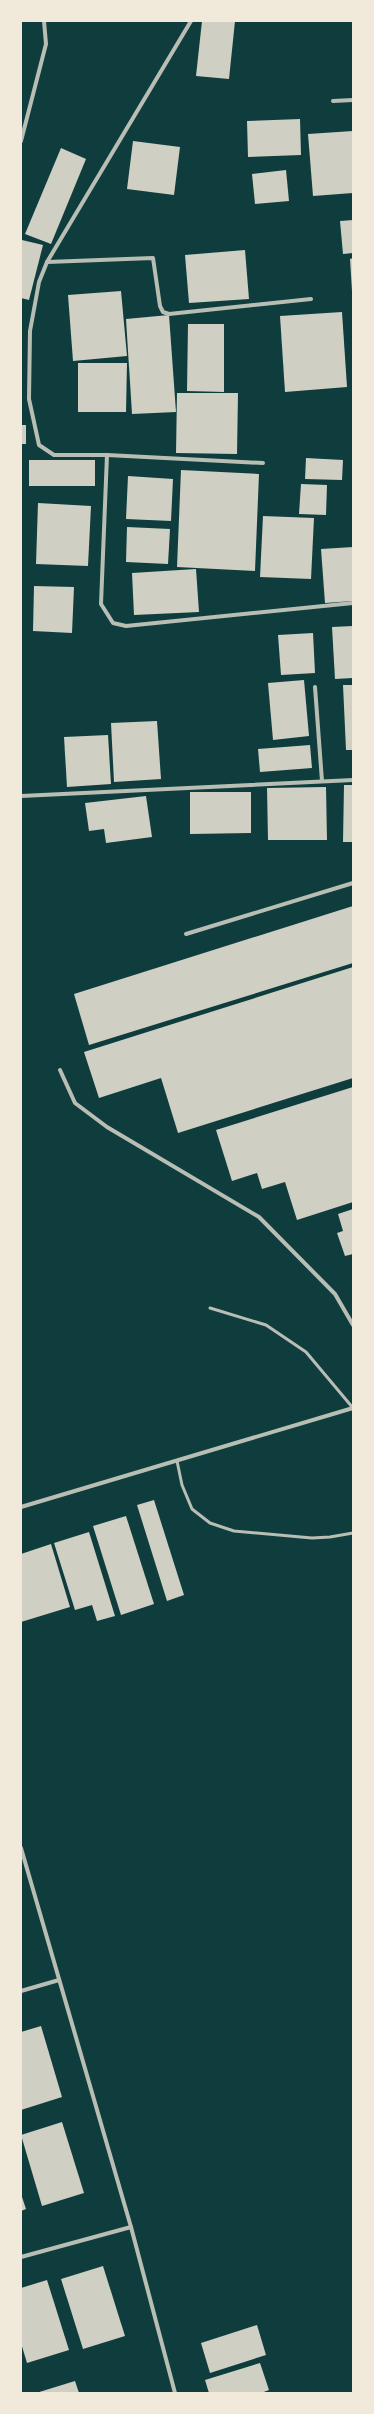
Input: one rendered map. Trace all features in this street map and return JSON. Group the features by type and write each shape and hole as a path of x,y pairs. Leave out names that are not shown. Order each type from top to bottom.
{"street":[{"path":"21,140 46,44 44,21"},
{"path":"191,21 47,262 39,282 30,331 28,399 39,445 54,455 107,455 263,463"},
{"path":"333,101 353,100"},
{"path":"47,262 153,258 160,306 163,312 169,314 311,299"},
{"path":"107,455 101,604 113,623 126,626 353,603"},
{"path":"315,687 322,781"},
{"path":"21,796 353,780"},
{"path":"186,934 353,883"},
{"path":"60,1070 75,1103 107,1127 230,1198 258,1218 335,1294 353,1325"},
{"path":"21,1508 353,1408"},
{"path":"21,1848 131,2227 175,2393"},
{"path":"21,1991 59,1980"},
{"path":"21,2257 131,2227"}],"lane":[{"path":"210,1308 266,1325 306,1352 353,1408"},
{"path":"177,1461 182,1485 192,1509 210,1523 234,1531 312,1538 353,1533"}],"building":[{"path":"202,21 235,21 229,79 196,76"},
{"path":"300,119 301,155 248,157 247,121"},
{"path":"353,131 353,193 313,196 308,134"},
{"path":"133,141 180,147 174,195 127,189"},
{"path":"61,148 86,159 51,244 25,234"},
{"path":"286,170 289,201 255,204 252,174"},
{"path":"353,220 353,253 343,254 340,221"},
{"path":"22,240 43,245 29,300 21,298"},
{"path":"245,250 249,299 189,303 185,255"},
{"path":"353,258 353,291 352,291 350,259"},
{"path":"121,291 127,356 73,361 68,295"},
{"path":"342,312 347,387 285,392 280,316"},
{"path":"169,315 176,412 132,414 126,319"},
{"path":"188,324 224,324 224,392 187,391"},
{"path":"78,363 127,363 126,412 78,412"},
{"path":"177,393 238,393 237,454 176,453"},
{"path":"21,425 26,425 26,444 21,444"},
{"path":"306,458 343,460 342,480 305,479"},
{"path":"29,460 95,460 95,486 29,486"},
{"path":"181,470 259,474 255,571 177,567"},
{"path":"128,476 173,479 171,521 126,519"},
{"path":"301,484 327,485 326,515 299,514"},
{"path":"38,503 91,506 88,566 36,564"},
{"path":"263,516 314,518 311,579 260,577"},
{"path":"127,527 170,529 168,564 126,562"},
{"path":"353,547 353,601 325,603 321,549"},
{"path":"196,569 199,612 134,615 132,573"},
{"path":"34,586 74,587 72,633 33,631"},
{"path":"353,626 353,678 335,679 332,627"},
{"path":"313,633 315,673 281,675 278,635"},
{"path":"304,680 309,736 273,740 268,683"},
{"path":"343,685 353,685 353,750 346,750"},
{"path":"157,721 161,779 114,782 111,723"},
{"path":"108,735 111,784 67,787 64,737"},
{"path":"310,745 312,768 260,772 258,749"},
{"path":"344,785 353,785 353,842 343,842"},
{"path":"326,787 327,840 268,840 267,788"},
{"path":"190,792 251,792 251,833 190,834"},
{"path":"146,796 152,837 106,843 104,829 89,831 85,803"},
{"path":"353,906 353,963 89,1045 74,994"},
{"path":"353,967 353,1078 178,1133 161,1078 99,1098 84,1052"},
{"path":"353,1087 353,1202 297,1220 285,1182 262,1189 257,1173 232,1181 216,1130"},
{"path":"353,1209 353,1254 345,1256 337,1233 343,1231 338,1214"},
{"path":"154,1500 184,1595 167,1601 137,1505"},
{"path":"126,1516 154,1604 121,1615 93,1526"},
{"path":"89,1532 115,1616 97,1621 92,1605 75,1610 54,1543"},
{"path":"51,1544 70,1607 21,1622 21,1554"},
{"path":"41,2026 62,2097 21,2110 21,2032"},
{"path":"62,2122 84,2193 42,2206 21,2135"},
{"path":"21,2194 26,2209 21,2211"},
{"path":"103,2266 125,2336 83,2349 61,2279"},
{"path":"47,2280 69,2350 27,2363 21,2343 21,2288"},
{"path":"257,2325 266,2355 210,2373 201,2343"},
{"path":"260,2363 269,2390 261,2393 209,2393 205,2380"},
{"path":"75,2381 79,2393 36,2393"}]}
